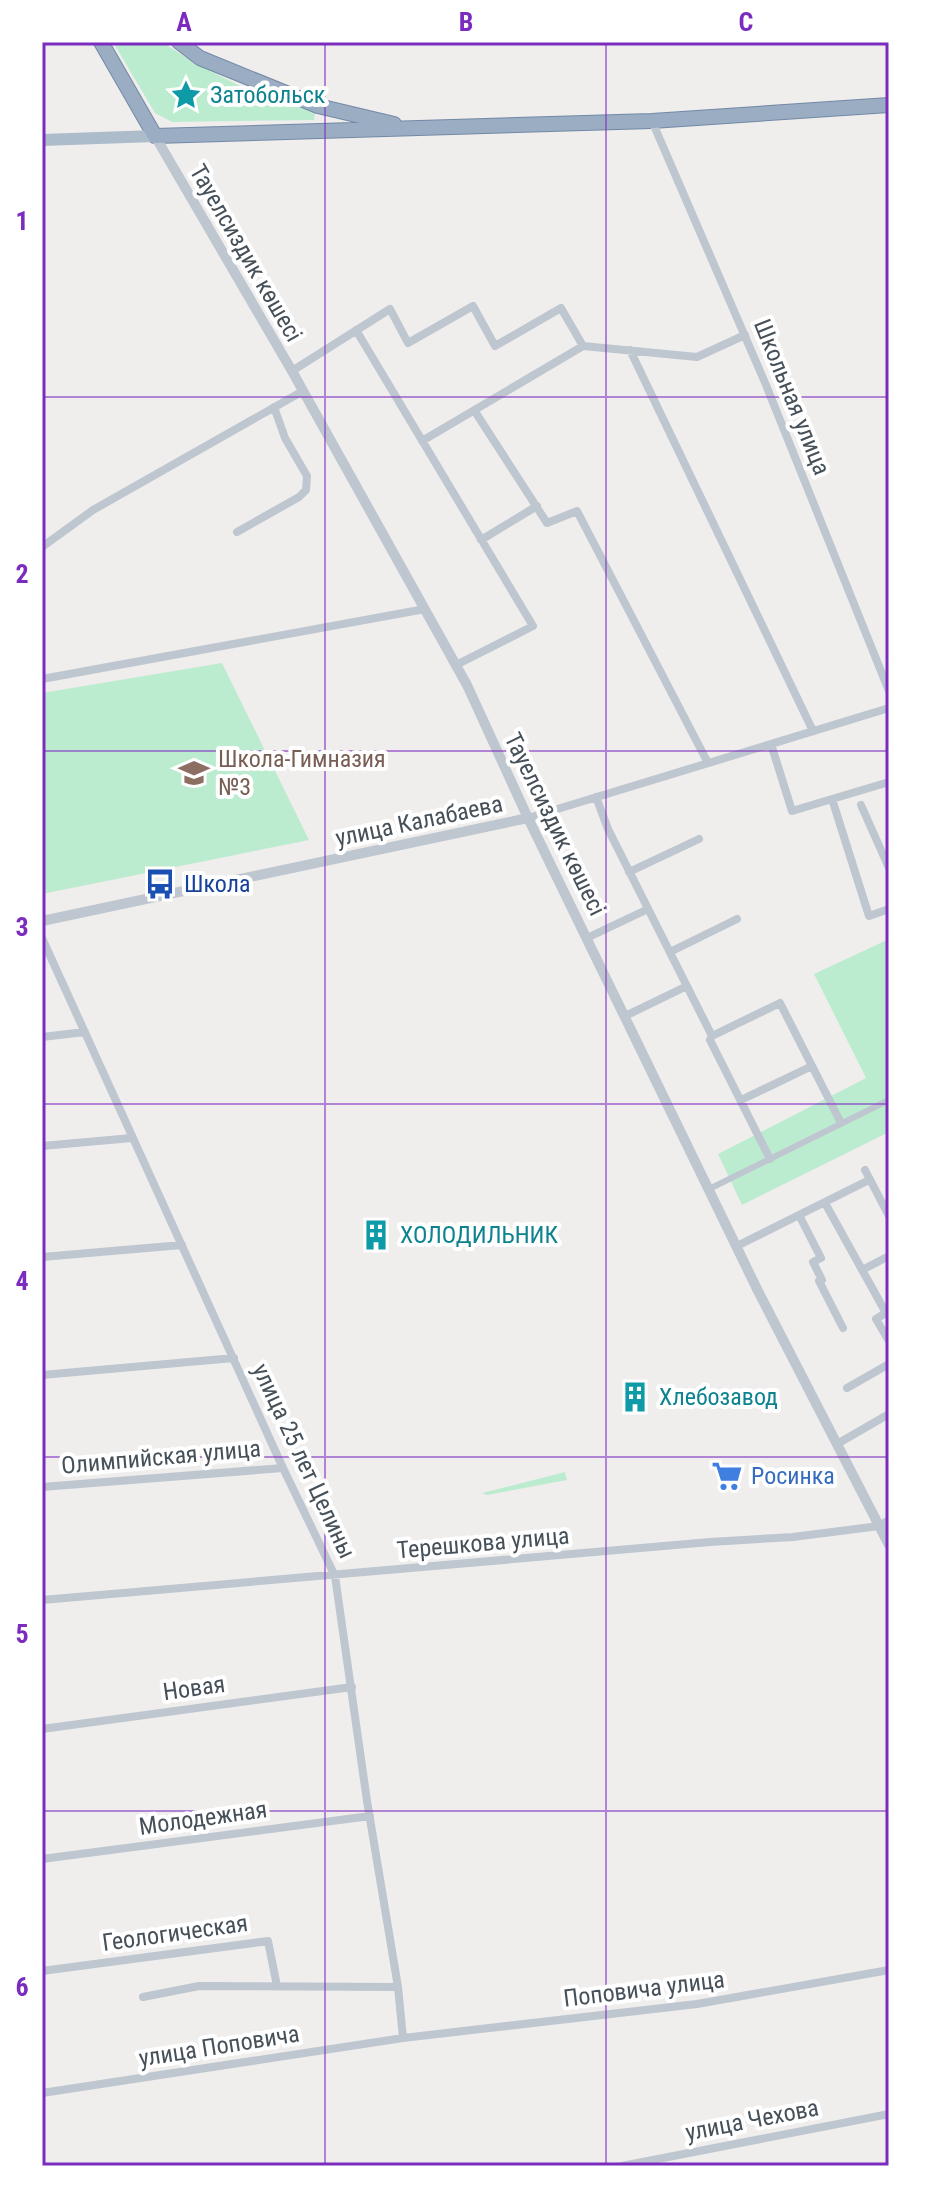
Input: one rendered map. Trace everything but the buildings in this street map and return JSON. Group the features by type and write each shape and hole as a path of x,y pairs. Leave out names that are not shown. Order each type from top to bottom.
{"highway":[{"path":"101,42 155,136 652,121 889,105"},
{"path":"179,42 200,58 318,106 414,129"}],"main road":[{"path":"42,140 155,136"}],"street":[{"name":"Школьная улица","path":"652,121 745,335 889,691"},
{"name":"Тауелсиздик көшесі","path":"155,136 292,371 467,685 528,818 737,1246 837,1444 884,1523 889,1545"},
{"path":"292,371 390,309 408,343 473,306 495,346 561,308 583,346"},
{"path":"356,330 533,626 456,665"},
{"path":"422,441 583,346 697,357 745,335"},
{"path":"630,350 813,731"},
{"path":"42,547 93,510 303,391"},
{"path":"237,532 306,490 307,476 285,438 274,407"},
{"path":"474,410 547,523 577,511 708,763"},
{"path":"481,540 537,506"},
{"path":"42,679 425,609"},
{"name":"улица Калабаева","path":"42,921 528,818 889,708"},
{"path":"771,744 792,811 889,782"},
{"path":"596,797 608,829 770,1159"},
{"path":"832,799 869,916 889,909"},
{"path":"861,805 889,868"},
{"path":"629,872 699,839"},
{"path":"587,938 648,909"},
{"path":"670,952 737,919"},
{"name":"улица 25 лет Целины","path":"42,938 335,1576 398,1987 403,2038"},
{"path":"625,1016 687,986"},
{"path":"712,1036 780,1003 841,1123"},
{"path":"42,1037 85,1032"},
{"path":"741,1100 812,1066"},
{"path":"709,1189 889,1100"},
{"path":"42,1146 132,1138"},
{"path":"865,1170 889,1216"},
{"path":"737,1246 869,1180"},
{"path":"825,1203 888,1312 876,1319 889,1341"},
{"path":"799,1215 821,1258 813,1262 822,1280 819,1281 843,1328"},
{"path":"42,1257 182,1245"},
{"path":"862,1270 889,1256"},
{"path":"42,1375 234,1358"},
{"path":"847,1388 889,1364"},
{"path":"837,1444 889,1414"},
{"name":"Олимпийская улица","path":"42,1487 283,1468"},
{"name":"Терешкова улица","path":"42,1600 793,1537 884,1523"},
{"name":"Новая","path":"42,1729 352,1687"},
{"name":"Молодежная","path":"42,1859 370,1816"},
{"name":"Геологическая","path":"42,1971 268,1941 277,1986"},
{"name":"Поповича улица","path":"403,2038 697,2004 889,1970"},
{"path":"143,1997 199,1986 398,1987"},
{"name":"улица Поповича","path":"42,2093 403,2038"},
{"name":"улица Чехова","path":"622,2166 889,2114"}],"green space":[{"path":"113,42 162,42 238,85 315,112 314,120 172,122 155,113"},
{"path":"222,663 309,840 42,894 42,693"},
{"path":"889,939 889,1132 742,1205 718,1154 866,1078 814,974"},
{"path":"565,1472 567,1480 487,1495 482,1493"}],"place":[{"name":"Затобольск","path":"186,95"},
{"name":"Школа-Гимназия №3","path":"194,773"},
{"name":"Школа","path":"160,884"},
{"name":"ХОЛОДИЛЬНИК","path":"376,1235"},
{"name":"Хлебозавод","path":"635,1397"},
{"name":"Росинка","path":"727,1476"}]}
